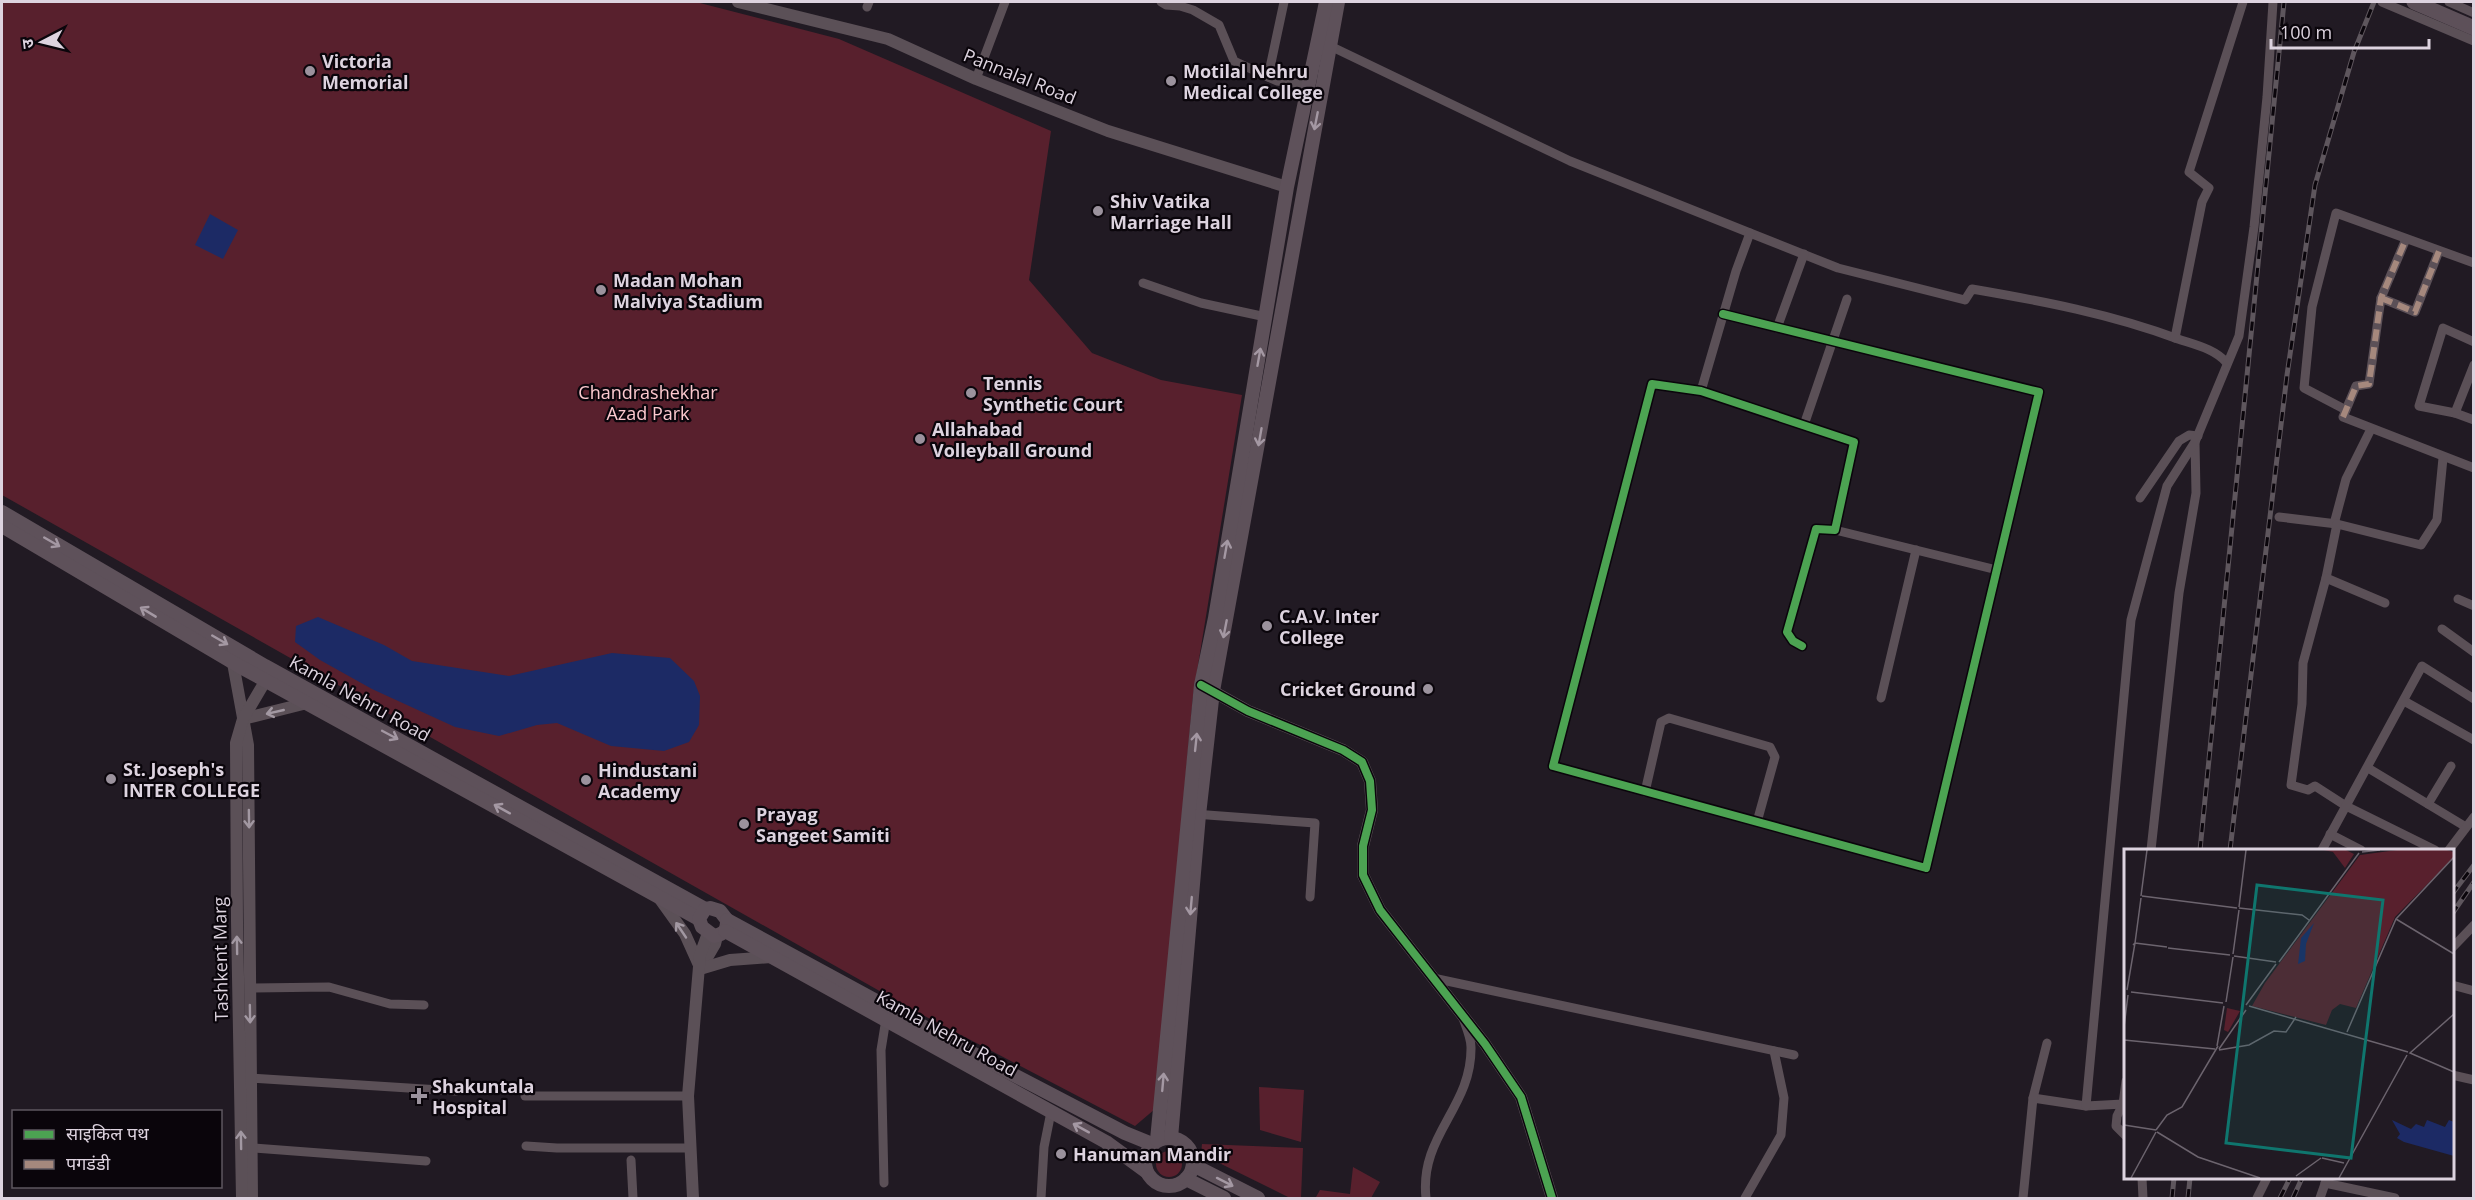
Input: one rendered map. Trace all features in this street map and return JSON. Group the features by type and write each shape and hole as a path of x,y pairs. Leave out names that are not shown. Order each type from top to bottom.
{"main road":[{"path":"1207,688 1324,43 1326,2"},
{"path":"1224,1198 1158,1184 1147,1172 1145,1156 1160,1141 1215,618 1287,187 1309,85 1338,2"},
{"path":"2412,5 2474,28"},
{"name":"Kamla Nehru Road","path":"2,512 269,675 702,914"},
{"name":"Kamla Nehru Road","path":"2,526 233,663 269,675 307,703 657,895 702,914"},
{"path":"720,911 719,930 702,927 702,914 720,911"},
{"name":"Kamla Nehru Road","path":"719,930 976,1055 1125,1133 1160,1141"},
{"name":"Kamla Nehru Road","path":"719,930 886,1019 1107,1142 1147,1172"},
{"path":"1160,1141 1185,1144 1190,1151 1193,1165 1179,1188"},
{"path":"1193,1165 1258,1198"},
{"path":"1158,1184 1158,1198"}],"street":[{"name":"Pannalal Road","path":"738,2 888,39 976,79 1108,131 1287,187"},
{"path":"976,79 1005,2"},
{"path":"1161,2 1166,5 1183,4 1219,25 1234,61 1277,81 1309,85"},
{"path":"1268,77 1284,2"},
{"path":"2175,338 2202,202 2209,188 2189,172 2243,2"},
{"path":"2086,1106 2131,620 2167,486 2197,439 2239,336 2254,227 2267,97 2273,2"},
{"path":"2382,2 2412,5 2474,41"},
{"path":"2449,2 2474,13"},
{"path":"1324,43 1570,160 1839,268 1965,300 1972,289 2086,310 2219,354 2227,363"},
{"path":"2346,410 2304,388 2312,307 2336,213 2474,263"},
{"path":"1701,391 1750,232"},
{"path":"2406,239 2381,298 2369,384 2356,386 2343,417 2443,458 2474,468"},
{"path":"2381,298 2415,312 2439,250"},
{"path":"1777,328 1804,254"},
{"path":"1143,283 1201,303 1266,317"},
{"path":"1804,425 1847,299"},
{"path":"1723,314 2039,392 1926,868 1553,766 1652,384 1701,391 1854,442 1835,530"},
{"path":"2474,342 2443,328 2419,406 2474,420"},
{"path":"2455,414 2474,365"},
{"path":"2371,429 2346,479 2335,524 2326,578 2303,663 2302,704 2291,785 2308,790 2315,786 2346,806 2433,849"},
{"path":"2140,498 2179,441 2189,435 2197,439"},
{"path":"2151,849 2179,593 2196,493 2197,439"},
{"path":"2279,517 2335,524 2421,544 2437,520 2443,458"},
{"path":"1802,646 1793,641 1787,632 1816,529 1835,530 1997,570"},
{"path":"1881,698 1916,550"},
{"path":"2326,578 2385,603"},
{"path":"2458,599 2474,606"},
{"path":"2442,629 2474,652"},
{"path":"233,663 243,719 307,703"},
{"path":"2322,849 2422,666 2474,699"},
{"name":"Tashkent Marg","path":"242,1198 236,743 243,719 269,675"},
{"path":"1207,688 1248,711 1343,750 1362,762 1370,781 1372,810 1363,846 1364,875 1380,910 1463,1016 1521,1097 1552,1198"},
{"path":"2404,701 2474,740"},
{"path":"1645,792 1661,722 1669,718 1770,747 1775,757 1757,822"},
{"name":"Tashkent Marg","path":"243,719 248,745 252,1198"},
{"path":"2428,804 2451,766"},
{"path":"2368,768 2466,827"},
{"path":"1194,814 1315,823 1310,897"},
{"path":"2450,849 2474,817"},
{"path":"2330,834 2359,849"},
{"path":"657,895 685,934 700,969"},
{"path":"2454,946 2474,925"},
{"path":"693,1198 688,1096 700,969 715,944 719,930"},
{"path":"700,969 730,960 771,957"},
{"path":"1433,978 1794,1055"},
{"path":"2454,986 2474,991"},
{"path":"250,988 315,989 329,987 390,1004 424,1005"},
{"path":"1426,1198 1424,1179 1430,1152 1466,1086 1472,1046 1463,1016"},
{"path":"884,1183 882,1050 886,1019"},
{"path":"2023,1198 2033,1098 2047,1043"},
{"path":"1745,1198 1781,1135 1784,1098 1774,1051"},
{"path":"2454,1075 2474,1080"},
{"path":"252,1078 456,1090"},
{"path":"525,1096 688,1096"},
{"path":"2124,1096 2116,1126 2124,1134"},
{"path":"2033,1098 2086,1106 2123,1104"},
{"path":"1041,1198 1044,1147 1051,1112"},
{"path":"526,1146 691,1148"},
{"path":"253,1148 426,1161"},
{"path":"631,1160 633,1198"},
{"path":"2142,1179 2143,1198"},
{"path":"2257,1198 2266,1179"},
{"path":"2320,1198 2326,1180 2395,1198"}],"green space":[{"name":"Chandrashekhar Azad Park","path":"2,2 696,2 839,39 1051,131 1029,280 1092,353 1161,380 1242,395 1193,696 1155,1109 1135,1126 915,1011 2,495"},
{"path":"1259,1087 1304,1090 1301,1142 1260,1130"},
{"path":"1202,1144 1303,1148 1301,1198 1290,1198 1201,1154"},
{"path":"1169,1151 1178,1155 1182,1164 1178,1173 1169,1177 1160,1173 1156,1164 1160,1155"},
{"path":"1353,1167 1380,1182 1371,1198 1310,1198 1316,1197 1320,1190 1350,1194"}],"water":[{"path":"210,214 238,230 223,259 195,245"},
{"path":"318,617 384,645 412,661 509,676 612,653 670,658 694,681 700,696 699,725 689,742 664,751 611,746 557,723 537,725 499,736 455,727 372,689 320,660 295,642 296,626"}],"railway":[{"path":"2200,849 2284,2"},
{"path":"2230,849 2287,375 2315,185 2354,52 2374,2"},
{"path":"2454,891 2474,865"},
{"path":"2454,911 2474,882"},
{"path":"2172,1198 2174,1179"},
{"path":"2188,1198 2190,1179"},
{"path":"2280,1198 2290,1179"},
{"path":"2293,1198 2302,1179"}],"marked path":[{"path":"2343,417 2356,386 2369,384 2381,298 2406,239"},
{"path":"2381,298 2415,312 2439,251"}],"cycle path":[{"path":"1723,314 2039,392 1926,868 1553,766 1652,384 1701,391 1854,442 1835,530 1816,529 1787,632 1793,641 1802,646"},
{"path":"1201,685 1248,711 1343,750 1362,762 1370,781 1372,810 1363,846 1363,875 1380,910 1485,1044 1521,1097 1552,1198"}],"place":[{"name":"Victoria Memorial","path":"310,71"},
{"name":"Motilal Nehru Medical College","path":"1171,81"},
{"name":"Shiv Vatika Marriage Hall","path":"1098,211"},
{"name":"Madan Mohan Malviya Stadium","path":"601,290"},
{"name":"Tennis Synthetic Court","path":"971,393"},
{"name":"Allahabad Volleyball Ground","path":"920,439"},
{"name":"C.A.V. Inter College","path":"1267,626"},
{"name":"Cricket Ground","path":"1428,689"},
{"name":"St. Joseph's INTER COLLEGE","path":"111,779"},
{"name":"Hindustani Academy","path":"586,780"},
{"name":"Prayag Sangeet Samiti","path":"744,824"},
{"name":"Shakuntala Hospital","path":"419,1096"},
{"name":"Hanuman Mandir","path":"1061,1154"}]}
